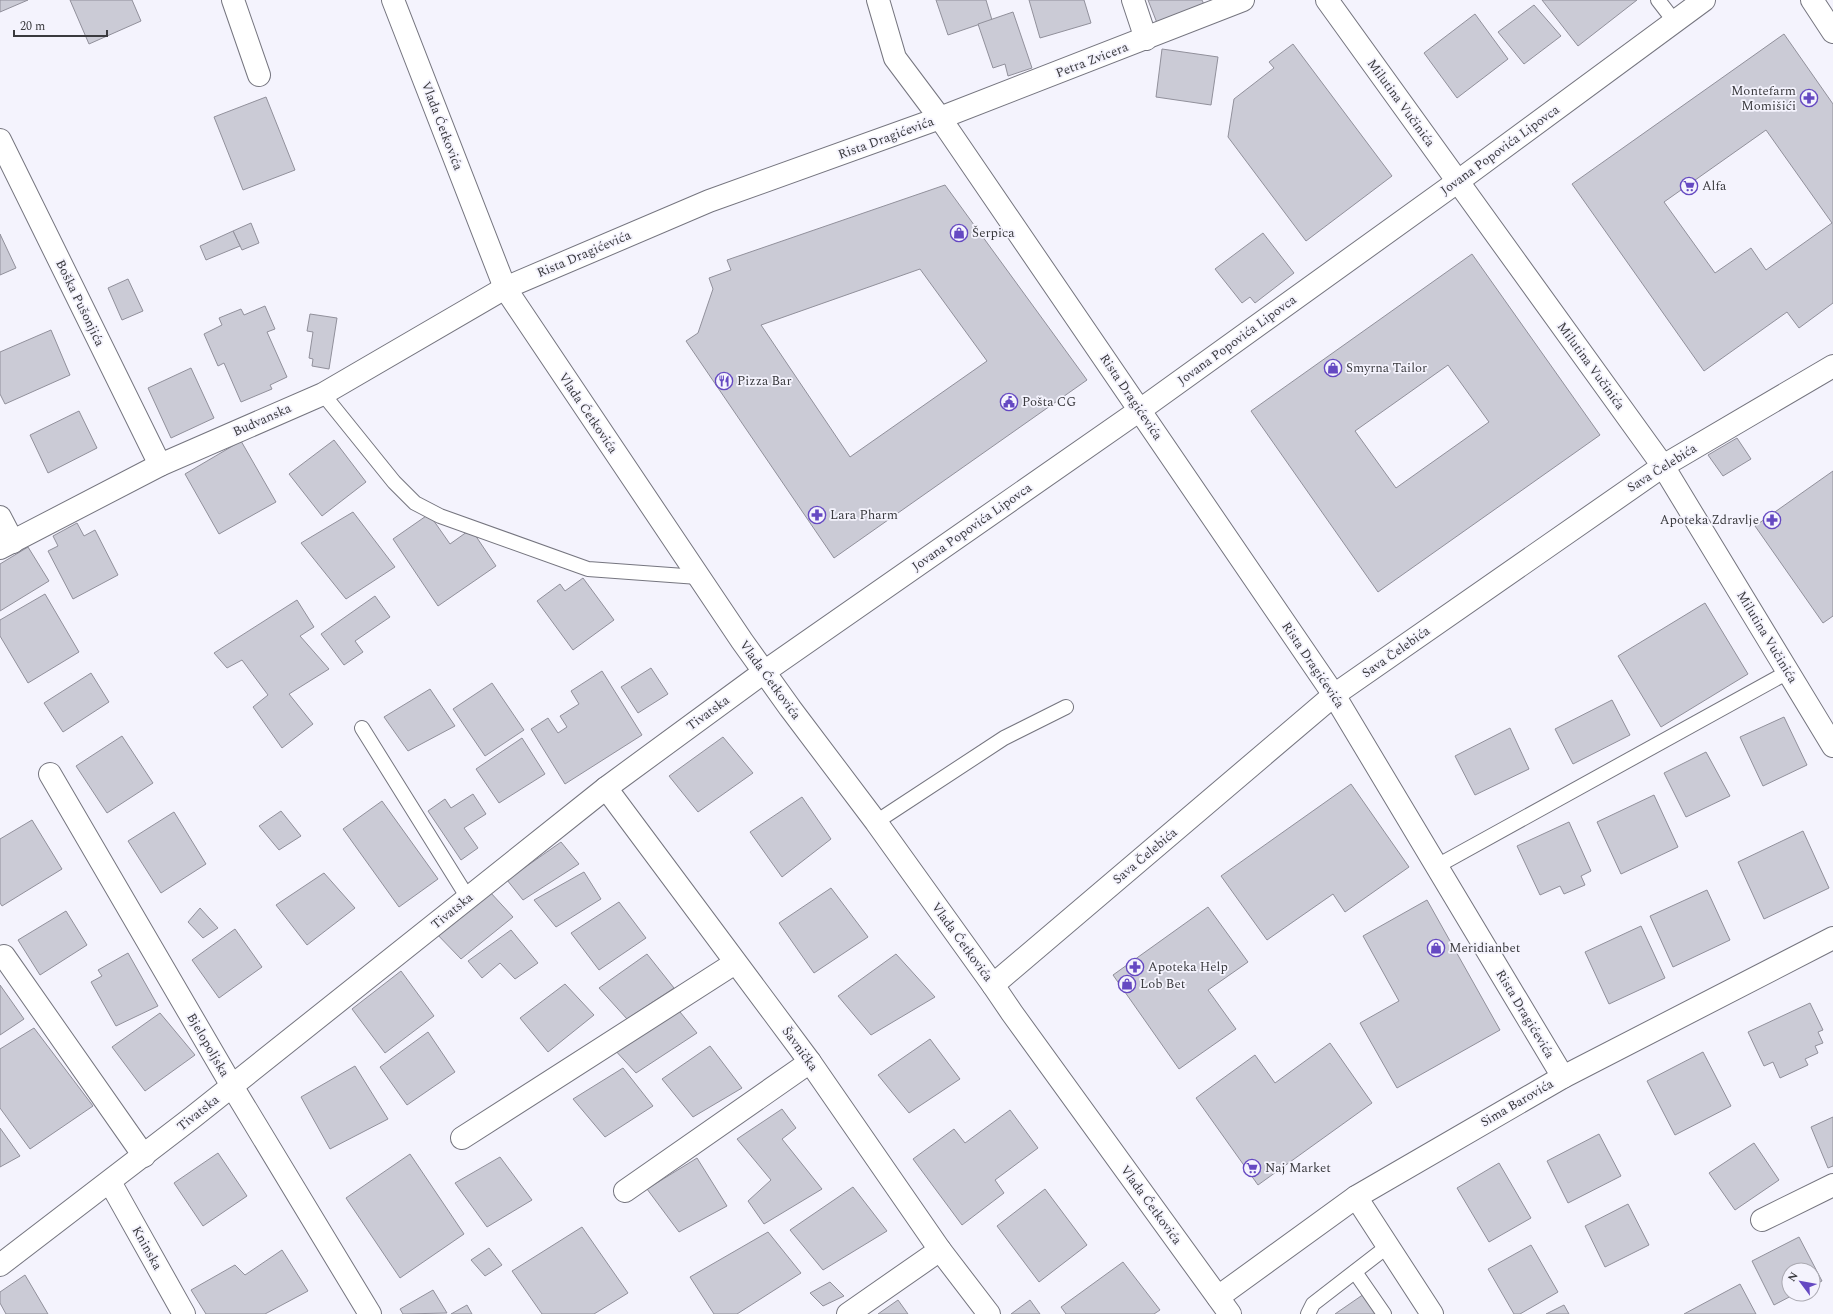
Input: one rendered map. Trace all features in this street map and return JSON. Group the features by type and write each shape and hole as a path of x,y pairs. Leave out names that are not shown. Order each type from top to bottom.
{"street":[{"path":"233,0 259,75"},
{"name":"Vlada Ćetkovića","path":"393,0 505,288 698,577 764,672 876,822 1012,1013 1224,1305"},
{"path":"878,0 895,58 940,118"},
{"path":"1133,0 1146,39"},
{"name":"Petra Zvicera","path":"940,118 1244,0"},
{"name":"Milutina Vučinića","path":"1327,0 1663,466 1833,746"},
{"name":"Jovana Popovića Lipovca","path":"764,672 1140,410 1457,182 1704,0"},
{"path":"1812,0 1833,32"},
{"name":"Rista Dragićevića","path":"505,288 709,201 940,118 1334,695 1563,1077"},
{"name":"Boška Pušonjića","path":"0,140 160,465"},
{"name":"Budvanska","path":"0,517 7,545 160,465 322,394 505,288"},
{"name":"Sava Čelebića","path":"993,985 1334,695 1663,466 1833,366"},
{"name":"Tivatska","path":"0,1265 144,1156 606,788 764,672"},
{"name":"Bjelopoljska","path":"50,774 232,1086 370,1314"},
{"name":"Šavnička","path":"606,788 810,1062 940,1250 989,1314"},
{"name":"Sima Barovića","path":"1224,1305 1356,1198 1563,1077 1833,938"},
{"path":"4,956 144,1156"},
{"path":"462,1138 735,963"},
{"path":"625,1191 810,1062"},
{"name":"Kninska","path":"110,1182 184,1314"},
{"path":"1762,1220 1833,1185"},
{"path":"1356,1198 1432,1314"},
{"path":"848,1314 940,1250"}],"lane":[{"path":"1658,0 1675,22"},
{"path":"322,394 394,482 415,503 440,516 588,569 698,577"},
{"path":"1436,866 1788,672"},
{"path":"876,822 1004,738 1066,707"},
{"path":"362,728 468,898"},
{"path":"1308,1314 1313,1304 1388,1246"},
{"path":"1355,1272 1384,1314"}],"building":[{"path":"0,0 28,0 0,12"},
{"path":"70,0 132,0 141,21 89,44"},
{"path":"936,0 986,0 992,20 948,35"},
{"path":"1029,0 1084,0 1091,23 1040,38"},
{"path":"1148,0 1202,0 1206,9 1159,28"},
{"path":"1542,0 1637,0 1578,46"},
{"path":"1534,5 1561,36 1524,64 1498,32"},
{"path":"1013,12 1032,68 1008,76 1005,64 993,68 978,24"},
{"path":"1475,14 1508,59 1457,98 1424,53"},
{"path":"1784,34 1833,104 1833,303 1799,328 1787,312 1704,371 1572,184","holes":["1766,130 1832,223 1766,270 1751,248 1715,273 1664,202"]},
{"path":"1293,44 1392,176 1306,241 1228,137 1234,99 1274,68 1269,62"},
{"path":"1162,49 1218,57 1211,105 1156,97"},
{"path":"266,97 295,170 243,190 214,117"},
{"path":"945,185 1087,380 834,558 686,341 698,333 713,289 709,278 731,270 727,260","holes":["920,269 987,361 850,457 761,325"]},
{"path":"251,223 259,243 242,250 233,231"},
{"path":"233,231 240,246 206,260 200,246"},
{"path":"1263,233 1294,273 1255,303 1250,297 1242,303 1215,269"},
{"path":"0,234 16,268 0,275"},
{"path":"1472,254 1600,435 1378,592 1251,411","holes":["1448,365 1489,422 1396,488 1355,431"]},
{"path":"128,279 143,311 122,320 108,288"},
{"path":"265,306 275,329 267,332 287,377 270,385 272,389 241,402 224,363 218,366 204,334 222,325 219,318 241,309 244,315"},
{"path":"310,314 337,318 329,369 312,366 313,359 309,358 313,332 307,331"},
{"path":"51,330 70,375 5,404 0,394 0,352"},
{"path":"191,368 214,418 171,438 148,388"},
{"path":"79,411 97,448 48,473 30,435"},
{"path":"1737,438 1751,459 1723,476 1708,455"},
{"path":"334,440 366,482 322,516 289,474"},
{"path":"241,441 276,502 219,534 185,474"},
{"path":"1833,471 1833,616 1823,623 1755,526"},
{"path":"353,512 395,567 346,599 301,543"},
{"path":"429,514 450,544 471,529 496,566 438,606 393,539"},
{"path":"77,523 84,536 95,530 118,575 73,599 48,551 58,546 53,536"},
{"path":"28,547 49,581 0,611 0,564"},
{"path":"583,578 614,620 573,650 537,601 560,584 565,591"},
{"path":"45,594 79,652 28,683 0,636 0,620"},
{"path":"375,596 390,617 355,641 363,652 344,665 321,634"},
{"path":"297,600 314,627 300,636 329,669 289,694 313,724 282,748 253,707 268,695 242,660 227,668 214,653"},
{"path":"1705,603 1748,674 1661,727 1618,656"},
{"path":"651,668 668,694 638,713 621,687"},
{"path":"602,671 642,735 565,784 531,729 548,718 558,733 567,727 560,716 579,704 571,691"},
{"path":"91,673 109,702 63,732 44,703"},
{"path":"492,683 524,730 485,756 453,709"},
{"path":"430,689 455,726 408,751 384,717"},
{"path":"1612,700 1630,735 1573,764 1555,729"},
{"path":"1784,717 1807,765 1763,786 1740,737"},
{"path":"1510,728 1529,769 1475,795 1455,756"},
{"path":"122,736 153,783 107,813 76,766"},
{"path":"723,737 753,773 698,812 669,776"},
{"path":"522,738 545,774 499,803 476,769"},
{"path":"1706,752 1730,796 1686,817 1664,773"},
{"path":"1351,784 1409,867 1345,912 1333,894 1267,940 1221,876"},
{"path":"473,794 486,814 464,828 478,848 461,860 428,811 445,799 451,808"},
{"path":"1654,795 1678,847 1621,874 1597,822"},
{"path":"802,797 831,839 782,877 750,832"},
{"path":"382,801 438,879 399,907 343,829"},
{"path":"281,811 301,836 279,850 259,826"},
{"path":"174,812 206,864 161,893 128,841"},
{"path":"32,820 62,869 2,906 0,903 0,839"},
{"path":"1569,822 1591,871 1581,876 1585,885 1564,894 1560,886 1540,895 1517,846"},
{"path":"1803,831 1829,888 1764,919 1738,862"},
{"path":"561,842 579,864 523,900 507,880"},
{"path":"584,872 601,899 556,927 534,900"},
{"path":"324,873 355,908 307,945 276,905"},
{"path":"831,888 868,937 814,973 779,923"},
{"path":"1707,890 1730,940 1673,967 1650,916"},
{"path":"490,892 513,917 461,959 433,930"},
{"path":"1427,900 1500,1030 1397,1088 1360,1023 1399,1001 1363,936"},
{"path":"619,902 646,938 599,970 571,933"},
{"path":"1208,907 1248,962 1208,990 1236,1029 1179,1069 1113,975"},
{"path":"200,908 218,928 203,938 188,922"},
{"path":"66,911 87,945 40,975 18,940"},
{"path":"1641,926 1665,978 1609,1004 1585,952"},
{"path":"235,929 262,967 219,998 192,960"},
{"path":"511,930 538,963 515,979 500,963 482,978 468,961"},
{"path":"128,953 158,1006 116,1026 91,982 102,976 98,970"},
{"path":"647,954 674,988 627,1019 599,988"},
{"path":"896,954 935,997 871,1035 838,996"},
{"path":"401,971 434,1016 385,1053 352,1009"},
{"path":"565,984 594,1015 548,1052 520,1018"},
{"path":"0,985 24,1019 0,1035"},
{"path":"1810,1003 1823,1030 1818,1032 1823,1043 1815,1046 1818,1053 1805,1059 1808,1065 1780,1078 1773,1062 1764,1066 1748,1032"},
{"path":"676,1007 697,1033 636,1073 613,1048"},
{"path":"160,1013 195,1055 145,1091 112,1047"},
{"path":"34,1028 93,1106 30,1149 0,1108 0,1049"},
{"path":"428,1032 455,1072 407,1105 380,1067"},
{"path":"930,1039 960,1079 909,1113 878,1075"},
{"path":"1330,1043 1372,1103 1258,1185 1196,1098 1255,1055 1275,1083"},
{"path":"710,1046 742,1088 693,1117 662,1079"},
{"path":"1703,1052 1731,1106 1675,1135 1647,1081"},
{"path":"355,1066 388,1119 330,1149 301,1097"},
{"path":"623,1068 653,1106 605,1137 573,1099"},
{"path":"782,1109 796,1128 782,1139 822,1189 764,1224 748,1201 771,1180 737,1139"},
{"path":"1010,1110 1038,1148 995,1180 1004,1193 962,1225 913,1159 954,1129 965,1143"},
{"path":"1833,1117 1833,1166 1828,1168 1811,1127"},
{"path":"0,1128 20,1156 0,1167"},
{"path":"1599,1134 1621,1176 1568,1203 1547,1161"},
{"path":"1754,1143 1779,1180 1735,1210 1709,1173"},
{"path":"218,1153 247,1196 203,1226 174,1183"},
{"path":"410,1154 464,1234 400,1278 346,1198"},
{"path":"500,1157 532,1200 487,1227 455,1183"},
{"path":"697,1158 727,1206 679,1232 647,1189"},
{"path":"1499,1163 1531,1218 1489,1242 1457,1188"},
{"path":"853,1187 887,1231 823,1270 790,1230"},
{"path":"1045,1189 1087,1245 1039,1282 997,1226"},
{"path":"1628,1204 1649,1245 1605,1267 1585,1226"},
{"path":"582,1227 628,1293 594,1314 542,1314 512,1271"},
{"path":"768,1232 801,1273 737,1314 714,1314 690,1277"},
{"path":"1799,1237 1812,1262 1781,1262 1781,1301 1774,1305 1752,1261"},
{"path":"1531,1245 1558,1292 1520,1314 1514,1314 1488,1269"},
{"path":"489,1248 502,1265 485,1276 471,1260"},
{"path":"282,1250 308,1291 265,1314 206,1314 191,1290 235,1265 245,1275"},
{"path":"1123,1262 1160,1310 1154,1314 1066,1314 1061,1307"},
{"path":"25,1275 48,1314 6,1314 0,1303 0,1292"},
{"path":"830,1282 844,1296 823,1306 810,1293"},
{"path":"1740,1284 1756,1314 1684,1314"},
{"path":"433,1290 447,1313 403,1314 400,1309"},
{"path":"1364,1294 1378,1314 1335,1314"},
{"path":"898,1300 908,1314 878,1314"},
{"path":"1030,1300 1040,1314 1011,1314"},
{"path":"467,1305 472,1314 451,1314"},
{"path":"1564,1305 1569,1314 1546,1314"}],"place":[{"name":"Montefarm Momišići","path":"1809,98"},
{"name":"Alfa","path":"1689,186"},
{"name":"Šerpica","path":"959,233"},
{"name":"Smyrna Tailor","path":"1333,368"},
{"name":"Pizza Bar","path":"724,381"},
{"name":"Pošta CG","path":"1009,402"},
{"name":"Lara Pharm","path":"817,515"},
{"name":"Apoteka Zdravlje","path":"1772,520"},
{"name":"Meridianbet","path":"1436,948"},
{"name":"Apoteka Help","path":"1135,967"},
{"name":"Lob Bet","path":"1127,984"},
{"name":"Naj Market","path":"1252,1168"}]}
